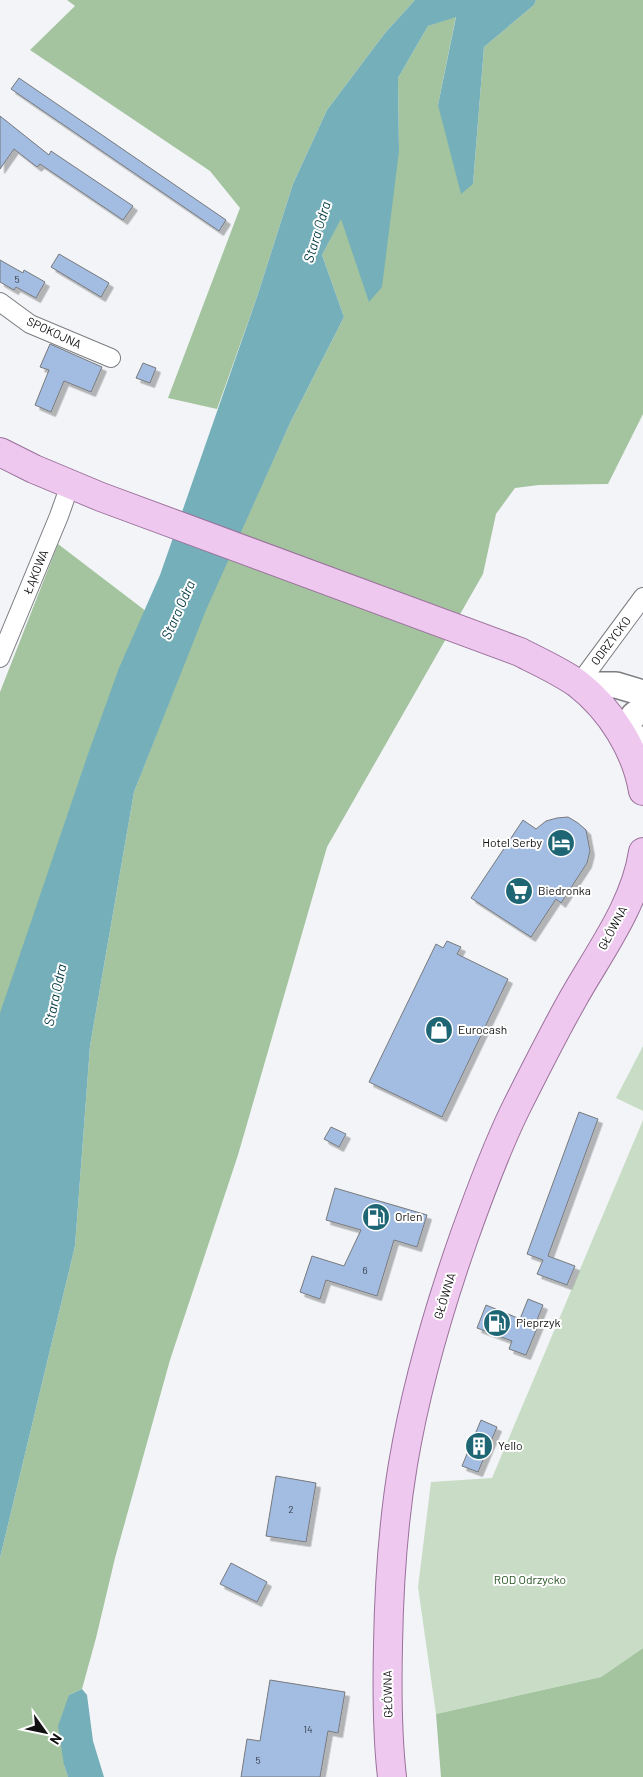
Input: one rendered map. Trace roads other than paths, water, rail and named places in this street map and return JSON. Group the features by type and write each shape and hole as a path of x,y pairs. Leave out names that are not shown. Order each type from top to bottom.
{"main road":[{"path":"0,452 34,470 101,497 520,652 578,684 632,737"},
{"path":"578,684 616,685 643,693"},
{"path":"643,708 634,715 632,737 643,791"},
{"name":"GŁÓWNA","path":"392,1777 388,1704 388,1606 402,1466 429,1348 469,1223 513,1114 560,1023 626,906 640,869 643,852"}],"street":[{"name":"SPOKOJNA","path":"0,302 30,324 111,358"},
{"name":"ŁĄKOWA","path":"0,658 59,516 70,484"},
{"name":"ODRZYCKO","path":"578,684 643,596"}],"water":[{"name":"Stara Odra","path":"415,0 536,0 534,5 484,47 473,184 461,194 438,105 456,17 428,26 398,78 399,151 382,287 369,302 341,219 322,255 344,317 291,421 206,610 134,792 90,1046 75,1246 0,1558 0,1013 119,668 160,575 257,297 293,184 327,110 385,33"},
{"path":"82,1689 87,1695 93,1741 104,1777 68,1777 64,1765 58,1726 69,1695"}],"place":[{"name":"Hotel Serby","path":"561,843"},
{"name":"Biedronka","path":"519,891"},
{"name":"Eurocash","path":"439,1030"},
{"name":"Orlen","path":"376,1217"},
{"name":"Pieprzyk","path":"497,1323"},
{"name":"Yello","path":"479,1446"}],"park label":[{"name":"ROD Odrzycko","path":"530,1580"}]}
